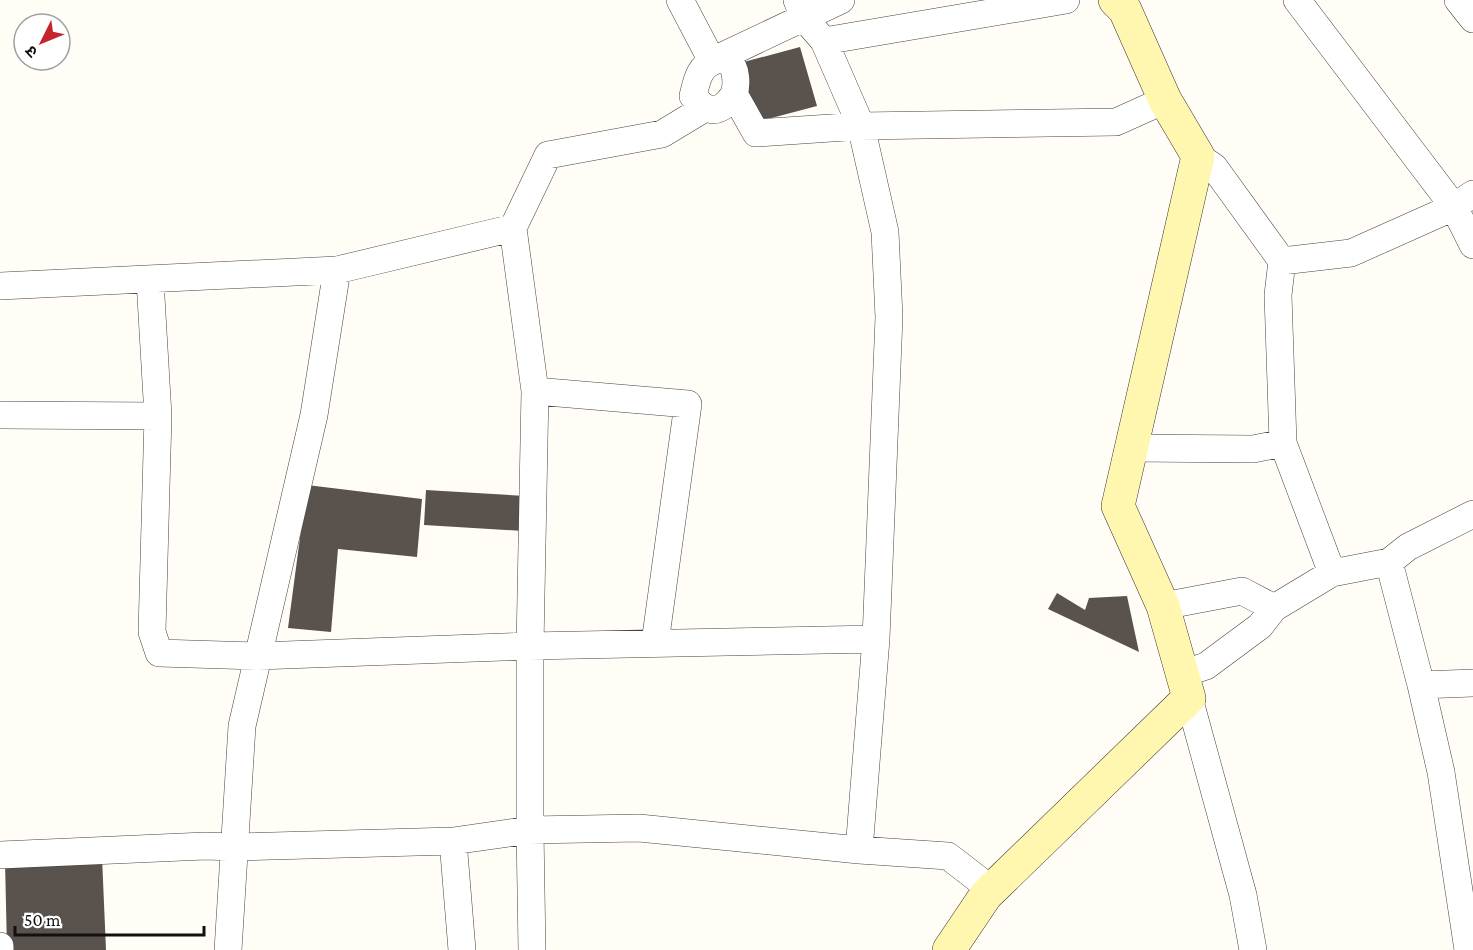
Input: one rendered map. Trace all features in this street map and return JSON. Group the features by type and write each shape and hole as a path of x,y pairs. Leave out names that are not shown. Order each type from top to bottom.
{"street":[{"path":"680,0 712,61"},
{"path":"712,61 728,60 736,78 734,94 729,101 714,110 705,108 693,96 705,65 800,9 841,0"},
{"path":"824,41 1066,0"},
{"path":"1115,0 1125,10 1165,100 1198,156 1214,167 1282,261 1278,296 1283,443 1332,573"},
{"path":"1297,0 1464,200 1473,245"},
{"path":"1458,0 1473,19"},
{"path":"800,9 824,41 861,126 885,232 889,317 876,639 859,850"},
{"path":"734,94 756,133 861,126 1116,122 1165,100"},
{"path":"532,950 530,646 535,391 513,228 548,155 662,134 705,108"},
{"path":"1198,156 1118,506 1163,606 1243,895 1253,950"},
{"path":"1282,261 1351,253 1464,200"},
{"path":"0,286 337,270 513,228"},
{"path":"228,950 242,726 314,415 337,270"},
{"path":"150,280 158,416 152,632 159,653 258,656 530,646 876,639"},
{"path":"535,391 688,404 655,644"},
{"path":"0,415 158,416"},
{"path":"1131,448 1253,449 1283,443"},
{"path":"948,950 986,896 1186,686 1206,666 1260,626 1274,608 1332,573 1389,562 1408,547 1473,514"},
{"path":"1389,562 1441,772 1468,950"},
{"path":"1163,606 1242,591 1274,608"},
{"path":"1421,685 1473,683"},
{"path":"0,855 205,846 453,841 530,830 639,828 859,850 948,856 992,890"},
{"path":"453,841 462,950"}],"building":[{"path":"800,47 817,106 756,122 740,63"},
{"path":"307,485 422,499 417,557 338,549 331,632 288,628"},
{"path":"426,490 526,496 523,531 424,525"},
{"path":"1057,593 1085,610 1089,598 1127,596 1139,652 1048,609"},
{"path":"102,857 106,950 7,950 5,861"}]}
